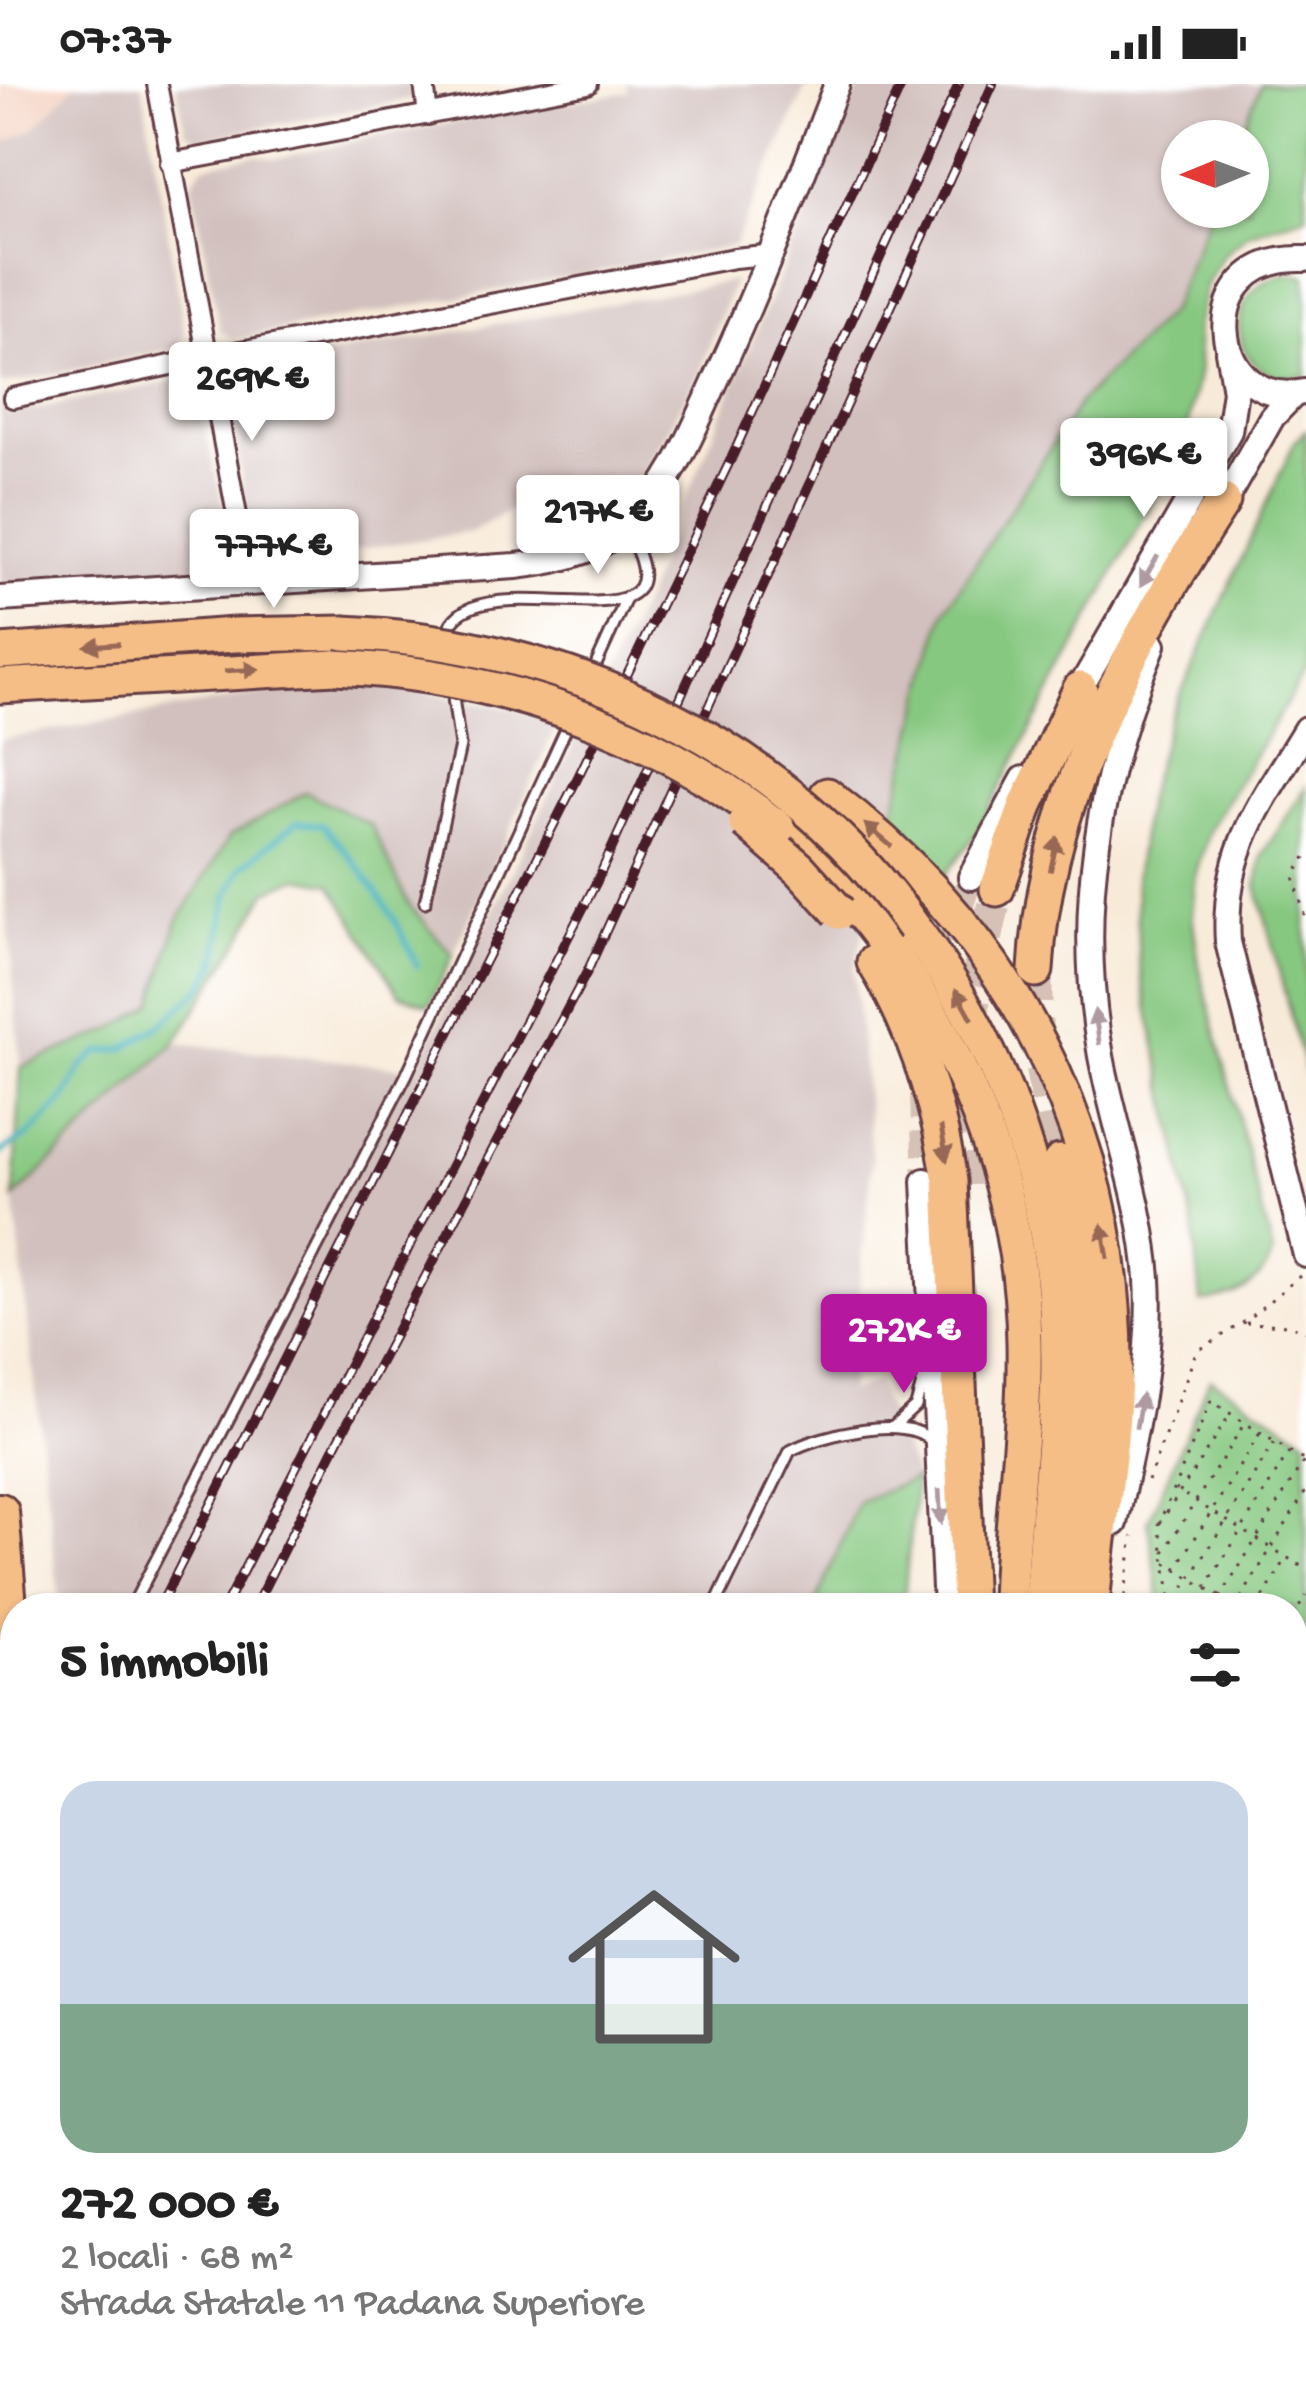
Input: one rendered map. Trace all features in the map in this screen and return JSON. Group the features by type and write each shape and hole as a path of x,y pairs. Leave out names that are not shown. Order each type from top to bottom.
{"highway":[{"path":"1036,970 1053,854 1082,758 1105,706 1223,501"},
{"path":"0,652 234,635 370,634 490,652 577,696 681,761 747,803 801,848 848,896 905,971 945,1039 997,1167 1019,1276 1024,1376 1010,1593"},
{"path":"0,686 260,668 373,669 442,677 577,696 693,729 771,779 857,855 914,928 974,1021 1029,1157 1046,1231 1058,1360 1043,1593"},
{"path":"984,883 1080,689"},
{"path":"577,696 648,692 718,725 827,795 925,878 989,960 1038,1038 1072,1114 1099,1207 1110,1272 1115,1363 1093,1593"},
{"path":"577,696 615,746 723,805 800,869 864,946 911,1032 940,1123 950,1181 968,1593"},
{"path":"1060,1162 1078,1247 1086,1326 1084,1442 1069,1593"},
{"path":"973,1185 991,1593"},
{"path":"0,1513 7,1593"}],"street":[{"path":"157,84 242,542"},
{"path":"424,84 428,115"},
{"path":"170,163 588,84"},
{"path":"0,598 543,563 592,547 625,528 658,492 686,446 774,254 837,84"},
{"path":"13,398 209,357 774,254"},
{"path":"1080,689 1229,431 1234,391 1224,317 1230,296 1262,264 1306,259"},
{"path":"1228,350 1249,379 1270,391 1300,393"},
{"path":"1104,1593 1143,1389 1149,1315 1138,1212 1096,1023 1090,932 1095,847 1112,759 1137,683 1223,501 1272,417 1300,393"},
{"path":"1306,729 1235,854 1226,911 1228,942 1306,1255"},
{"path":"926,1181 945,1593"}],"lane":[{"path":"139,1593 406,1076 577,696 625,601 638,586 641,563 625,528"},
{"path":"425,902 460,746 444,658 450,620 473,607 499,602 625,601"},
{"path":"894,1426 920,1397 931,1287"},
{"path":"722,1593 790,1451 806,1442 894,1426 928,1435 937,1457"}],"path":[{"path":"1306,857 1294,876 1306,922"},
{"path":"1146,1485 1196,1352 1244,1322 1306,1271"},
{"path":"1244,1322 1306,1331"},
{"path":"1170,1593 1159,1523 1211,1401 1305,1461 1223,1593"},
{"path":"1159,1523 1163,1524 1231,1413"},
{"path":"1163,1552 1245,1422"},
{"path":"1176,1569 1261,1432"},
{"path":"1182,1593 1275,1441"},
{"path":"1203,1593 1290,1450"},
{"path":"1174,1488 1306,1569"},
{"path":"1244,1593 1306,1491"},
{"path":"1125,1593 1135,1528"},
{"path":"1266,1593 1287,1558"},
{"path":"1165,1562 1214,1593"}],"shaded area":[{"path":"0,84 76,84 33,129 0,144"},
{"path":"76,84 142,84 185,333 179,348 0,385 0,144 33,129"},
{"path":"176,84 409,84 411,99 198,139 186,131"},
{"path":"627,84 808,84 734,246 234,339 220,331 192,183 203,166 256,155 277,159 371,137 628,92"},
{"path":"860,84 1261,84 1246,120 1161,120 1161,228 1204,228 1170,311 1081,401 944,612 854,970 872,1162 849,1392 876,1382 916,1478 858,1502 820,1593 58,1593 14,1198 175,1043 416,1069 646,595"},
{"path":"734,281 700,372 618,507 593,504 551,487 471,532 256,565 227,385 237,371"},
{"path":"184,379 195,387 238,572 84,585 0,584 0,386 7,415"},
{"path":"383,683 560,719 453,955 409,905 371,825 178,921 153,1004 114,1029 21,1067 0,834 0,740 268,693"}],"green space":[{"path":"1261,84 1306,84 1306,215 1269,227 1269,120 1246,120"},
{"path":"1204,228 1266,228 1248,234 1222,257 1206,285 1196,328 1199,369 1186,437 975,836 943,878 890,828 944,612 1081,401 1170,311"},
{"path":"1290,273 1306,276 1306,375 1281,376 1261,369 1248,355 1241,317 1248,298 1265,282"},
{"path":"1306,430 1306,671 1210,828 1196,873 1192,914 1199,966 1273,1253 1245,1289 1201,1302 1194,1228 1139,963 1135,880 1146,798 1170,717 1294,443"},
{"path":"1306,787 1306,1075 1257,886 1262,855"},
{"path":"306,792 371,825 409,905 453,955 429,1005 399,994 331,884 299,878 267,891 175,1043 14,1198 21,1067 114,1029 153,1004 178,921 230,836"},
{"path":"1210,1378 1306,1438 1306,1593 1159,1593 1148,1522"},
{"path":"916,1478 904,1593 820,1593 858,1502"}],"waterway":[{"path":"0,1153 31,1134 64,1100 84,1064 99,1052 123,1049 161,1025 202,988 216,964 228,894 242,867 297,822 323,825 351,857 388,909 417,966"}],"tunnel":[{"path":"938,977 971,877"},
{"path":"972,1034 974,995 997,889"},
{"path":"1036,970 1036,1042 1060,1162"},
{"path":"922,1095 925,1181"},
{"path":"971,1104 973,1185"}],"railway":[{"path":"167,1593 578,777 731,459 902,84"},
{"path":"232,1593 597,881 959,84"},
{"path":"262,1593 588,970 993,84"}]}
